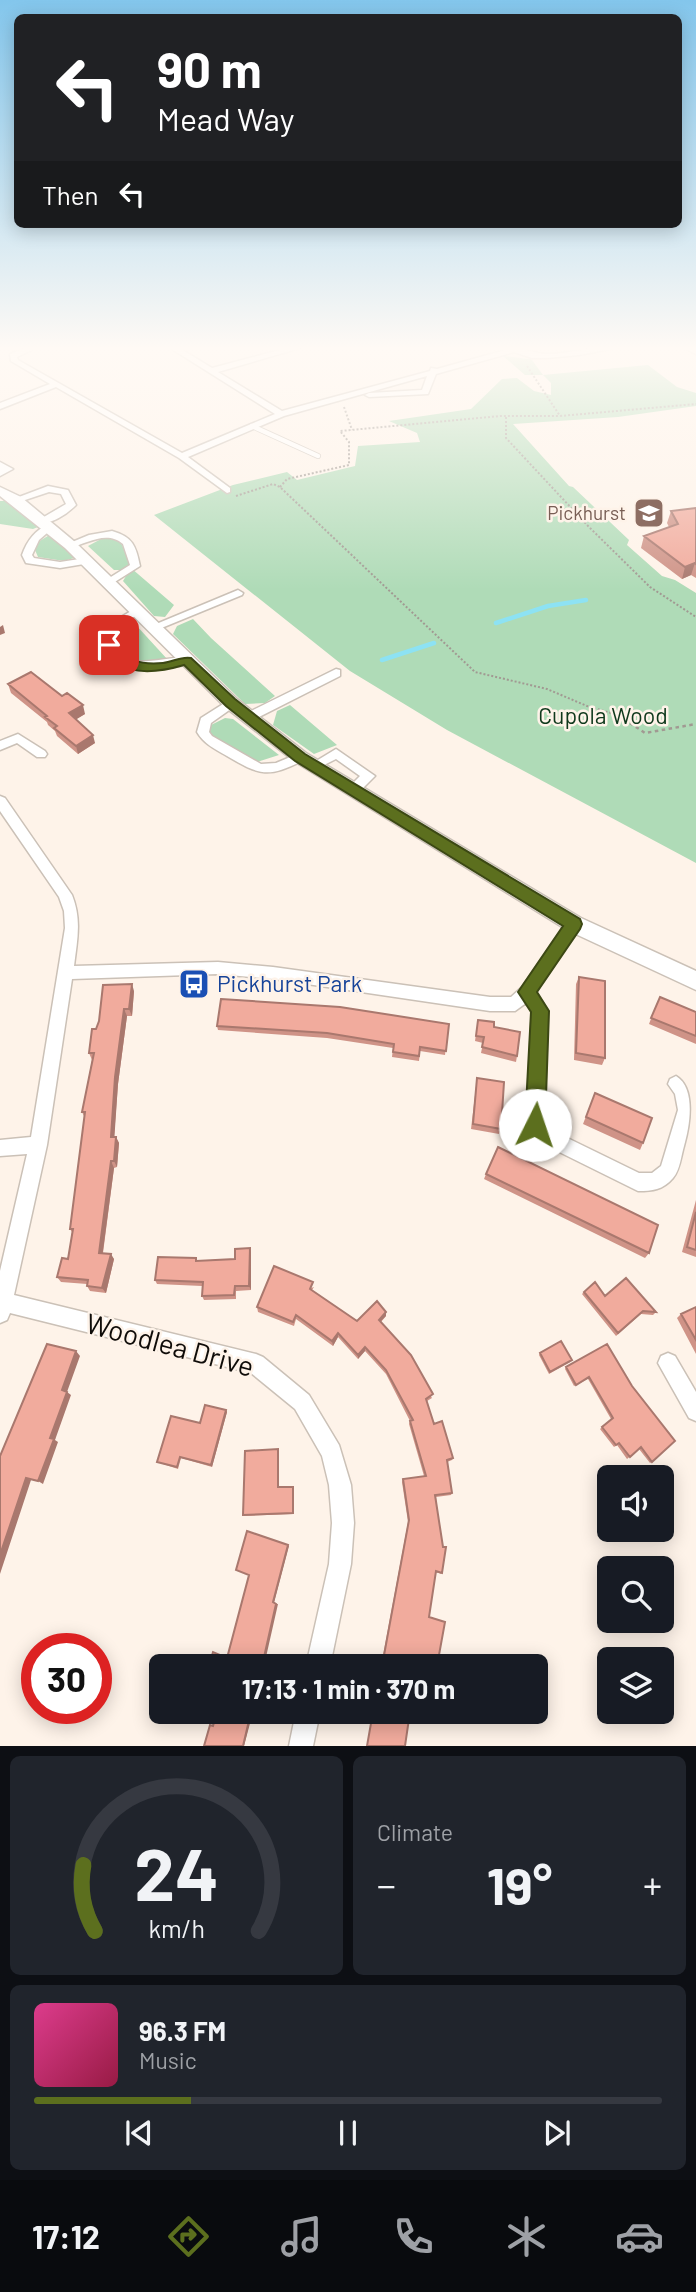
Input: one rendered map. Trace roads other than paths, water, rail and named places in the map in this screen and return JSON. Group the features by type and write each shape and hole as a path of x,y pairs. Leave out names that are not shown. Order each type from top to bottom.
{"street":[{"path":"132,427 182,456 227,490"},
{"path":"182,456 249,427"},
{"path":"0,464 8,469 0,472"},
{"path":"5,494 48,489 65,492 71,505 46,524 34,538 27,555 30,561 60,565 86,561"},
{"path":"5,494 70,545 230,703 307,762 574,924 696,981"},
{"path":"70,545 103,534 126,539 130,543 135,566 110,583"},
{"path":"155,627 238,593"},
{"path":"138,610 110,627 109,645 114,655 119,660 147,668 186,661"},
{"path":"249,717 336,673"},
{"path":"230,703 205,721 203,733 208,739 255,767 273,769 307,762"},
{"path":"0,746 15,735 41,754"},
{"path":"0,800 65,895 71,911 72,928 38,1145 2,1307"},
{"path":"66,973 218,968 273,972 514,1004 527,992 574,924"},
{"path":"527,992 540,1011 535,1125 545,1136 638,1182 655,1182 668,1171 686,1110 683,1091 676,1084"},
{"path":"0,1148 38,1145"},
{"name":"Woodlea Drive","path":"2,1307 256,1364 302,1402 332,1452 340,1485 343,1523 340,1564 321,1654"},
{"path":"668,1363 696,1411"},
{"path":"301,1746 306,1724"}],"lane":[{"path":"255,427 318,456"}],"waterway":[{"path":"496,623 548,606 586,600"},
{"path":"382,660 434,643"}],"place":[{"name":"Pickhurst","path":"649,513"},
{"name":"Pickhurst Park","path":"194,984"}],"park label":[{"name":"Cupola Wood","path":"603,716"}]}
